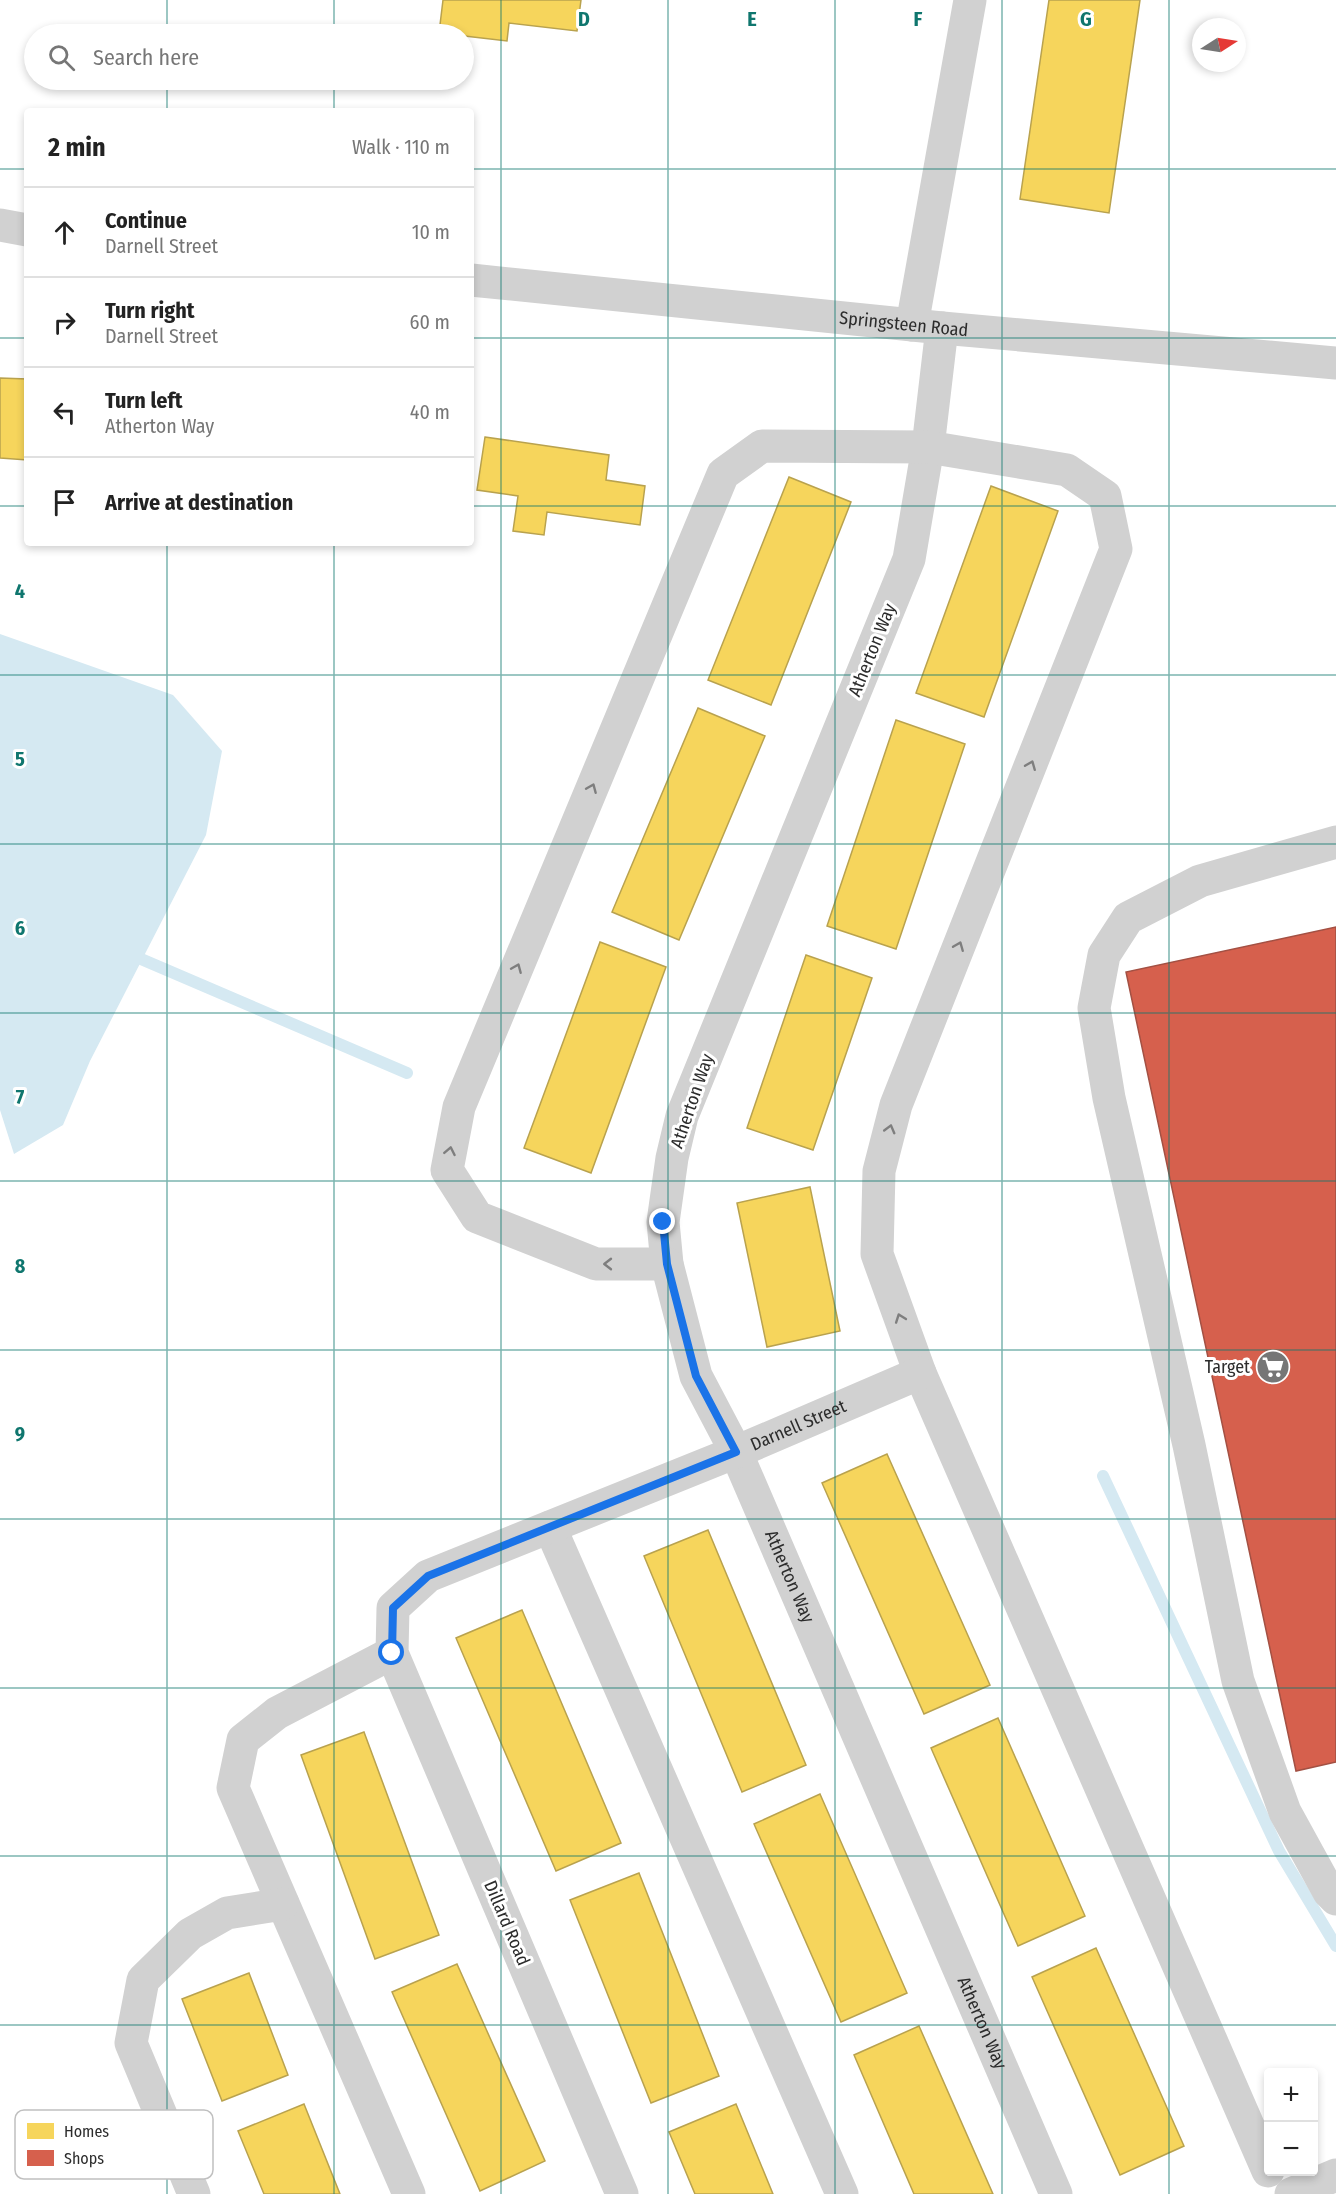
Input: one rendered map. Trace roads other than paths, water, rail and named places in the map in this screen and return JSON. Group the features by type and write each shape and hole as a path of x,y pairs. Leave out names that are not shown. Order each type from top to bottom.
{"street":[{"name":"Atherton Way","path":"970,0 927,327 928,447 909,559 682,1116 672,1158 663,1222 667,1264 696,1376 736,1452 1056,2194"},
{"path":"0,225 24,229"},
{"name":"Springsteen Road","path":"474,280 927,327 1336,363"},
{"path":"667,1264 596,1264 477,1217 447,1170 459,1107 723,474 762,446 928,447 1067,470 1105,495 1116,549 896,1105 879,1171 877,1254 920,1373 1264,2160"},
{"path":"1336,843 1200,881 1128,918 1104,955 1094,1008 1109,1098 1189,1445 1238,1681 1285,1812 1329,1892 1336,1899"},
{"name":"Darnell Street","path":"392,1653 393,1608 428,1576 736,1452 920,1373"},
{"path":"550,1527 842,2194"},
{"path":"392,1653 277,1713 243,1740 233,1788 409,2194"},
{"name":"Dillard Road","path":"392,1653 622,2194"},
{"path":"158,2110 130,2043 142,1980 190,1934 227,1913 284,1904"},
{"path":"1291,2194 1336,2175"},
{"path":"1271,2176 1279,2194"},
{"path":"188,2179 194,2194"}],"water":[{"path":"0,634 173,695 222,751 206,835 90,1061 63,1125 14,1154 0,1110"}],"waterway":[{"path":"141,959 407,1073"},
{"path":"1103,1476 1279,1851 1336,1946"}],"place":[{"name":"Target","path":"1273,1367"}]}
